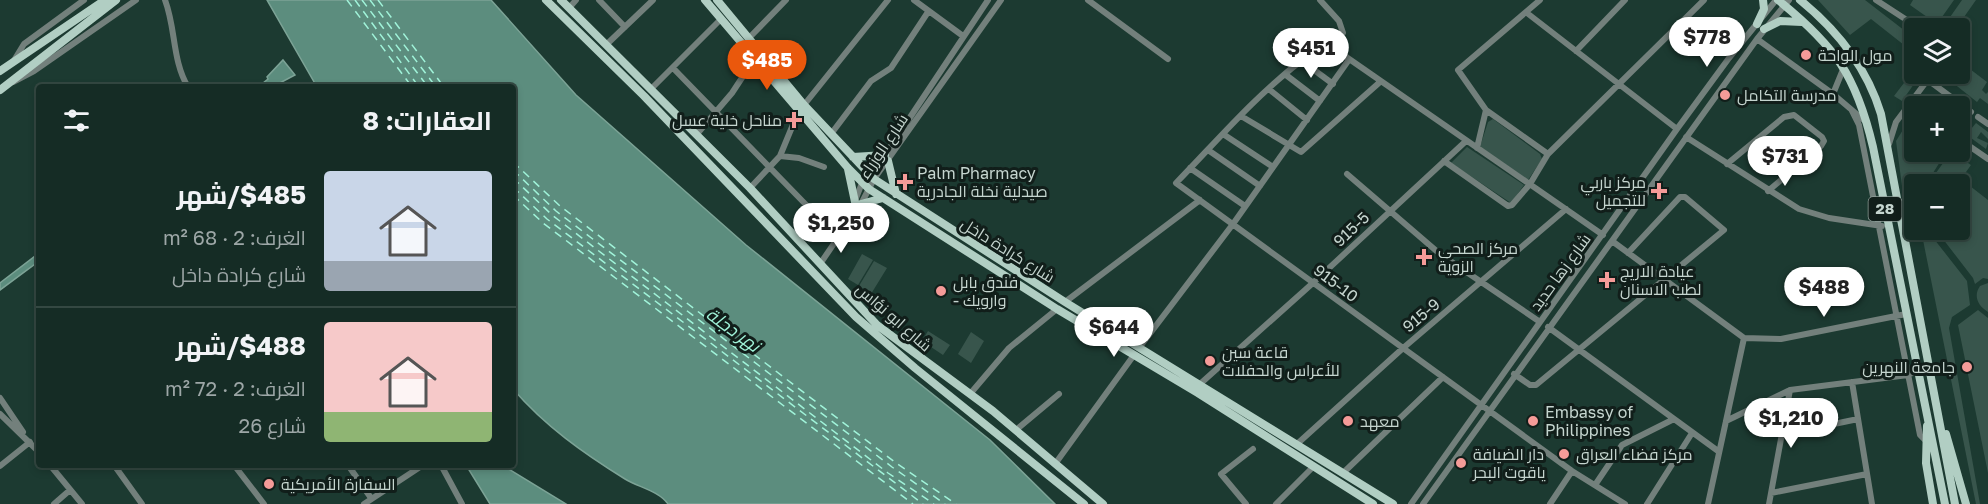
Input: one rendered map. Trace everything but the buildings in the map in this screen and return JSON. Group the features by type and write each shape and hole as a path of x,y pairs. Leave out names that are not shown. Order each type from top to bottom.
{"main road":[{"path":"0,71 105,0"},
{"path":"0,90 116,0"},
{"name":"شارع ابو نؤاس","path":"546,0 653,105 856,317 915,368 1084,504"},
{"name":"شارع ابو نؤاس","path":"561,0 750,188 891,338 1016,430 1103,504"},
{"name":"شارع كرادة داخل","path":"705,0 755,58 872,177 896,195 1065,302 1198,393 1373,504"},
{"name":"شارع كرادة داخل","path":"717,0 749,38 848,168 869,189 1057,309 1201,385 1393,504"},
{"path":"1763,0 1761,27 1788,20 1806,24"},
{"name":"28","path":"1800,0 1816,13 1849,50 1870,83 1881,114 1939,409"},
{"path":"1808,0 1816,13"},
{"name":"28","path":"1776,2 1785,6 1821,37 1844,67 1867,122 1927,412"},
{"path":"853,158 886,158 896,195"},
{"path":"848,168 858,203 884,198"},
{"path":"1198,393 1201,385"},
{"path":"1939,409 1947,468 1955,504"},
{"path":"1939,409 1966,504"},
{"path":"1927,412 1926,463 1933,504"},
{"path":"1927,412 1945,504"},
{"path":"1297,455 1300,446"}],"street":[{"path":"13,62 21,47 84,0"},
{"path":"12,82 34,71 136,0"},
{"path":"165,0 171,15 179,68 187,84"},
{"path":"569,8 576,0"},
{"path":"599,0 625,27"},
{"path":"607,44 653,0"},
{"path":"749,38 786,0"},
{"path":"750,188 780,156 802,107 888,0"},
{"path":"914,0 963,36"},
{"name":"شارع الوزراء","path":"886,158 988,0"},
{"name":"شارع الوزراء","path":"820,264 869,189 872,177 1001,0"},
{"path":"1088,0 1168,59"},
{"path":"1245,207 1190,168 1241,116 1286,75 1343,33 1342,26 1320,0"},
{"path":"1540,0 1458,70 1486,110 1548,154"},
{"path":"1576,51 1624,0"},
{"path":"1444,161 1508,206 1515,203 1530,184 1548,154 1704,0"},
{"path":"1877,0 1904,18"},
{"name":"شارع زها حديد","path":"1423,504 1756,39 1776,2"},
{"name":"شارع زها حديد","path":"1411,504 1677,129 1761,27 1785,6"},
{"path":"831,134 871,81 891,68 928,12"},
{"path":"1527,13 1677,129"},
{"path":"651,89 721,19"},
{"path":"1756,39 1833,94 1867,122"},
{"path":"1329,45 1348,61 1603,235"},
{"path":"697,134 717,112 755,58"},
{"path":"1302,61 1333,84"},
{"path":"1055,464 1233,224 1348,61"},
{"path":"1833,94 1844,67"},
{"path":"673,68 816,216 815,221 797,238"},
{"path":"1286,75 1320,101"},
{"path":"1241,116 1288,146 1303,151 1380,82"},
{"path":"1938,84 1952,96"},
{"path":"1270,90 1307,120"},
{"path":"1477,148 1486,110"},
{"path":"1852,111 1858,125 1920,435 1925,440"},
{"path":"1727,164 1784,117 1794,115 1824,141 1768,191"},
{"path":"1890,157 1889,139 1893,128 1904,115"},
{"path":"1978,117 1988,124"},
{"path":"1223,134 1273,167"},
{"path":"1686,137 1768,191 1800,209 1829,218 1888,226"},
{"name":"915-5","path":"1201,385 1466,141"},
{"path":"1970,147 1988,159"},
{"path":"1208,150 1260,186"},
{"path":"780,156 798,158 824,167"},
{"name":"915-10","path":"1190,168 1176,183 1572,471 1615,501 1625,504"},
{"path":"1347,174 1389,212 1479,283 1540,322"},
{"name":"شارع الوزراء","path":"858,203 862,183 872,177"},
{"path":"1514,374 1533,386 1722,234 1722,226 1685,198 1680,197 1628,253"},
{"path":"1065,302 1200,200"},
{"name":"915-9","path":"1300,446 1402,349 1566,209"},
{"path":"1612,241 1744,338 1781,339 1906,314"},
{"path":"970,394 1009,348 1057,309"},
{"path":"1548,327 1718,451"},
{"path":"1708,504 1744,338"},
{"path":"1726,421 1790,390 1908,375 1918,370"},
{"path":"1344,473 1443,377"},
{"path":"1852,382 1872,504"},
{"path":"1769,504 1790,390"},
{"path":"1016,430 1059,394"},
{"path":"0,398 36,448"},
{"path":"0,414 29,440"},
{"path":"1595,485 1622,446 1654,427 1674,419"},
{"path":"1781,435 1858,419"},
{"path":"1647,504 1692,433"},
{"path":"0,466 29,440"},
{"path":"1246,504 1221,474 1253,449"},
{"path":"1276,504 1314,466"},
{"path":"52,468 81,504"},
{"path":"116,468 142,504"},
{"path":"236,468 264,504"},
{"path":"350,468 371,498"},
{"path":"364,504 418,468"},
{"path":"443,468 462,504"},
{"path":"1550,504 1572,471"},
{"path":"1771,493 1867,474"},
{"path":"54,504 70,490"}],"shaded area":[{"path":"1818,0 1865,0 1904,30 1904,45 1871,19 1850,35"},
{"path":"1913,0 1954,0 1941,18 1928,18 1910,5"},
{"path":"1962,0 1976,0 1963,18 1949,18"},
{"path":"1970,69 1987,82 1982,90 1986,94 1988,92 1988,104 1980,98 1977,102 1954,84 1970,84"},
{"path":"1904,83 1914,84 1902,101 1894,96"},
{"path":"1493,119 1540,154 1542,159 1528,180 1480,147 1488,122"},
{"path":"1976,123 1988,132 1988,139 1981,132 1977,138 1988,143 1986,149 1971,138 1971,129"},
{"path":"1904,128 1904,162 1940,162 1932,174 1904,174 1904,201 1896,141"},
{"path":"1467,147 1524,185 1511,203 1451,163"},
{"path":"1944,162 1966,162 1971,165 1965,174 1935,174"},
{"path":"1970,186 1988,200 1988,279 1983,278 1975,284 1973,278 1944,240 1970,240"},
{"path":"1923,240 1935,240 1967,281 1970,305 1952,317 1949,328 1980,504 1976,504"},
{"path":"862,254 873,260 858,285 848,279"},
{"path":"874,261 887,268 871,294 859,286"},
{"path":"1988,283 1988,312 1979,304 1977,293 1980,286"},
{"path":"1978,310 1988,318 1988,473 1958,325"},
{"path":"928,331 950,345 943,355 922,341"},
{"path":"971,332 984,341 971,363 958,354"}],"water":[{"name":"نهر دجلة","path":"267,0 491,0 576,95 746,245 990,440 1055,504 668,504 654,492 630,482 580,449 551,427 516,392 516,84 315,84"},
{"path":"283,60 295,75 278,84 262,84 268,79 267,77"},
{"path":"36,255 36,263 0,290 0,283"},
{"path":"468,468 507,468 566,504 490,504"}],"ferry route":[{"path":"347,0 410,84"},
{"path":"355,0 417,84"},
{"path":"362,0 426,84"},
{"path":"370,0 434,84"},
{"path":"378,0 442,84"},
{"path":"516,165 560,206 896,463 956,504"},
{"path":"516,173 556,211 892,467 945,504"},
{"path":"516,181 552,215 888,473 934,504"},
{"path":"516,190 547,219 923,504"},
{"path":"516,198 543,223 913,504"}],"place":[{"name":"مول الواحة","path":"1806,55"},
{"name":"مدرسة التكامل","path":"1725,95"},
{"name":"مناحل خلية عسل","path":"794,120"},
{"name":"Palm Pharmacy صيدلية نخلة الجادرية","path":"905,182"},
{"name":"مركز باربي للتجميل","path":"1659,191"},
{"name":"مركز الصحي الزوية","path":"1424,257"},
{"name":"عيادة الاريج لطب الاسنان","path":"1607,280"},
{"name":"فندق بابل - وارويك","path":"941,291"},
{"name":"قاعة سين للأعراس والحفلات","path":"1210,361"},
{"name":"جامعة النهرين","path":"1967,367"},
{"name":"معهد","path":"1348,421"},
{"name":"Embassy of Philippines","path":"1533,421"},
{"name":"مركز فضاء العراق","path":"1564,454"},
{"name":"دار الضيافة ياقوت البحر","path":"1461,463"},
{"name":"السفارة الأمريكية","path":"269,484"}]}
